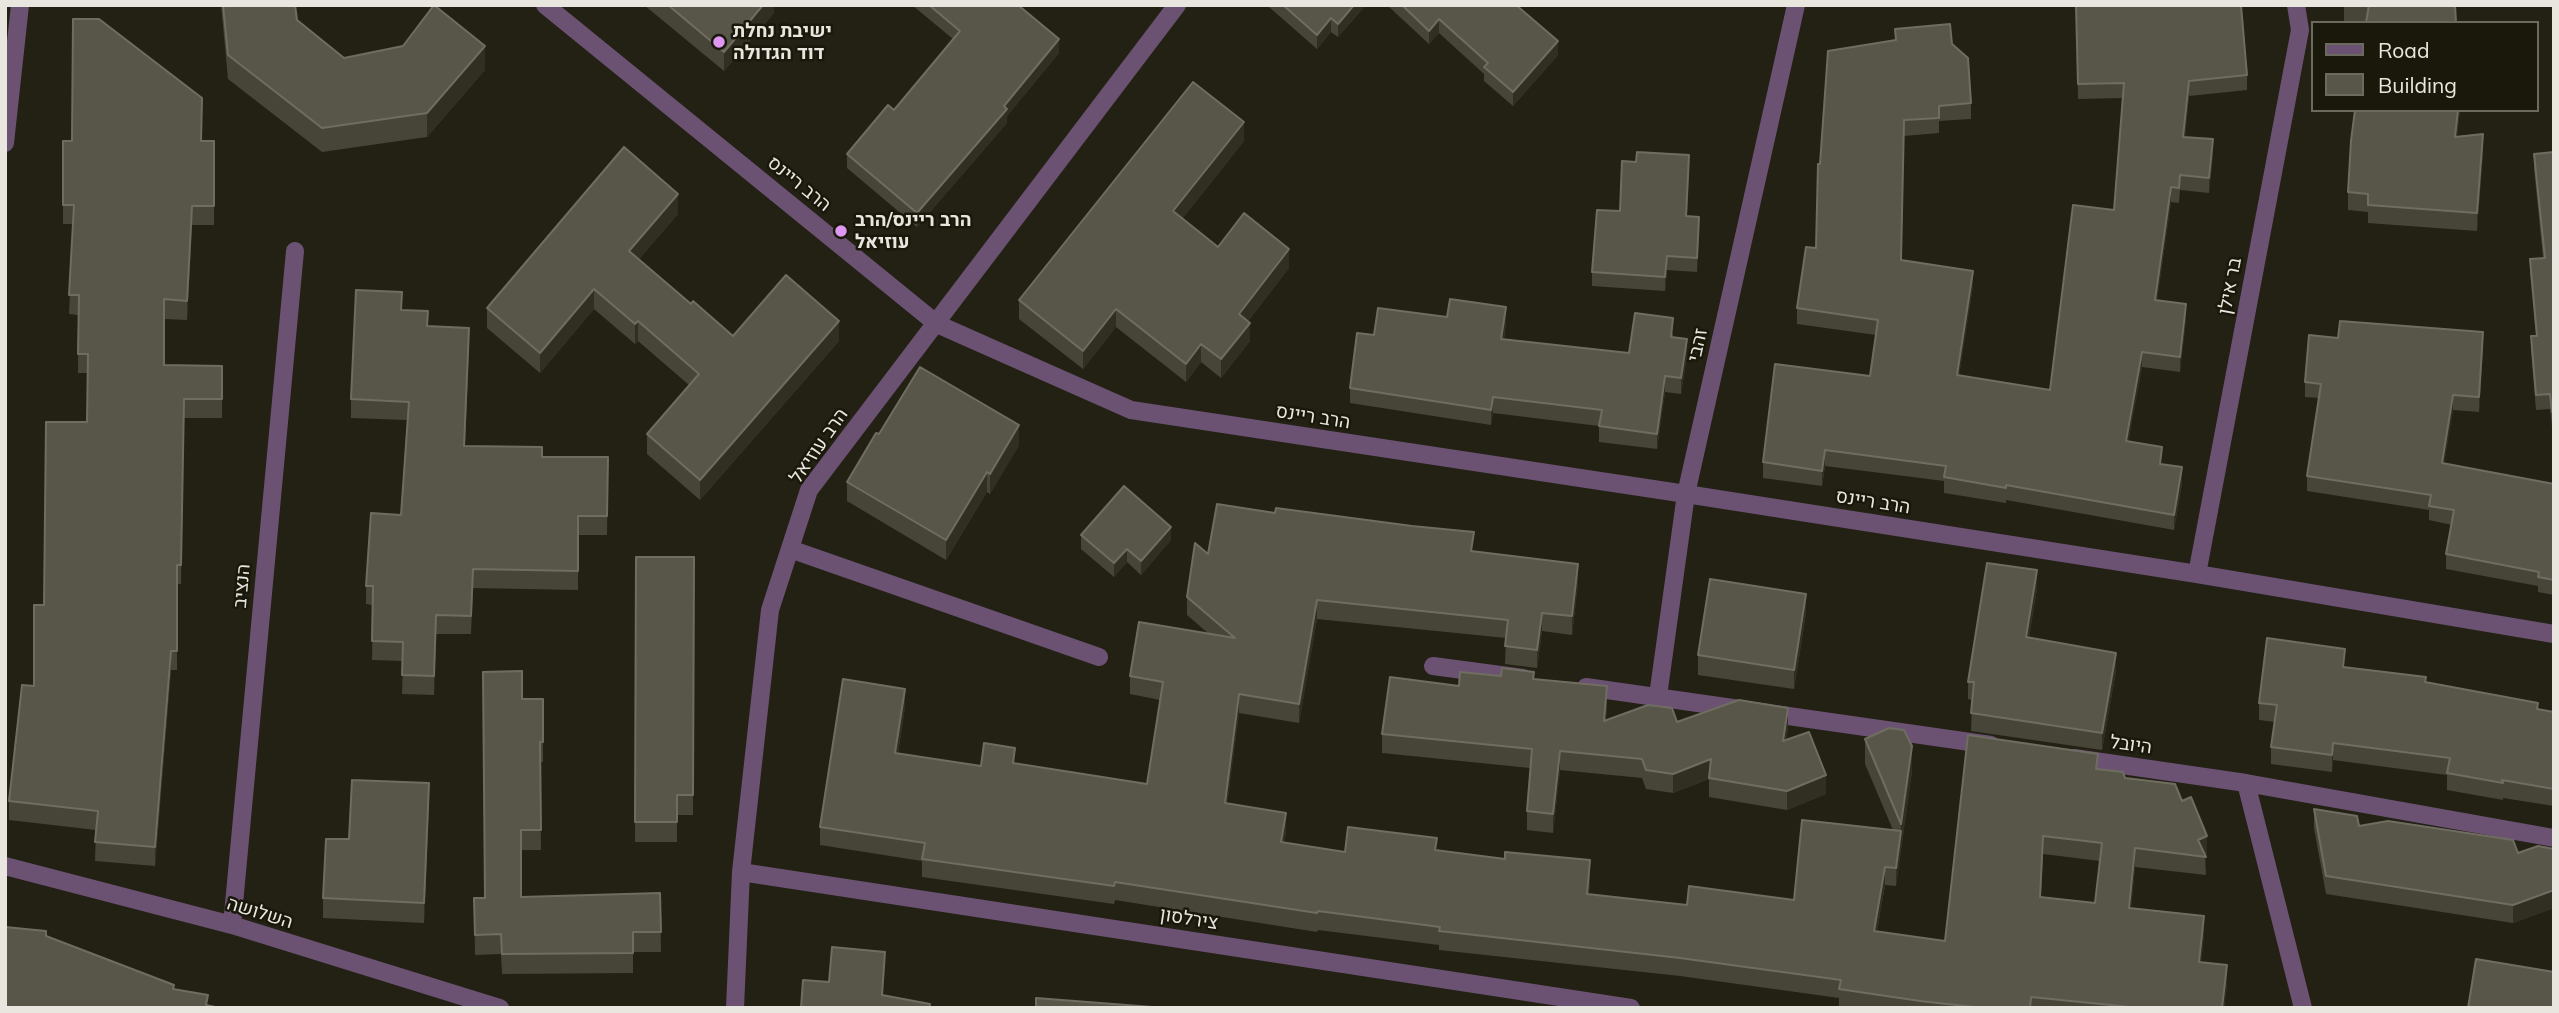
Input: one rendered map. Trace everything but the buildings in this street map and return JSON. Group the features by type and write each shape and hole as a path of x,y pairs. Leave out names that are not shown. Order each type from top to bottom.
{"street":[{"path":"5,143 20,5"},
{"name":"הרב ריינס","path":"545,5 937,324 1130,410 2197,574 2554,634"},
{"name":"הרב עוזיאל","path":"734,1008 741,872 770,610 809,489 1177,5"},
{"name":"זהבי","path":"1658,696 1686,494 1796,5"},
{"name":"בר אילן","path":"2197,574 2300,30 2296,5"},
{"name":"הנציב","path":"232,925 295,251"},
{"path":"790,549 1100,657"},
{"path":"1433,666 1539,680"},
{"path":"1565,684 2014,749"},
{"name":"היובל","path":"2055,755 2246,783 2554,838"},
{"path":"2246,783 2303,1008"},
{"name":"השלושה","path":"5,866 232,925 440,1000 500,1008"},
{"name":"צירלסון","path":"741,872 1631,1008"}],"place":[{"name":"ישיבת נחלת דוד הגדולה","path":"719,42"},
{"name":"הרב ריינס/הרב עוזיאל","path":"841,231"}]}
